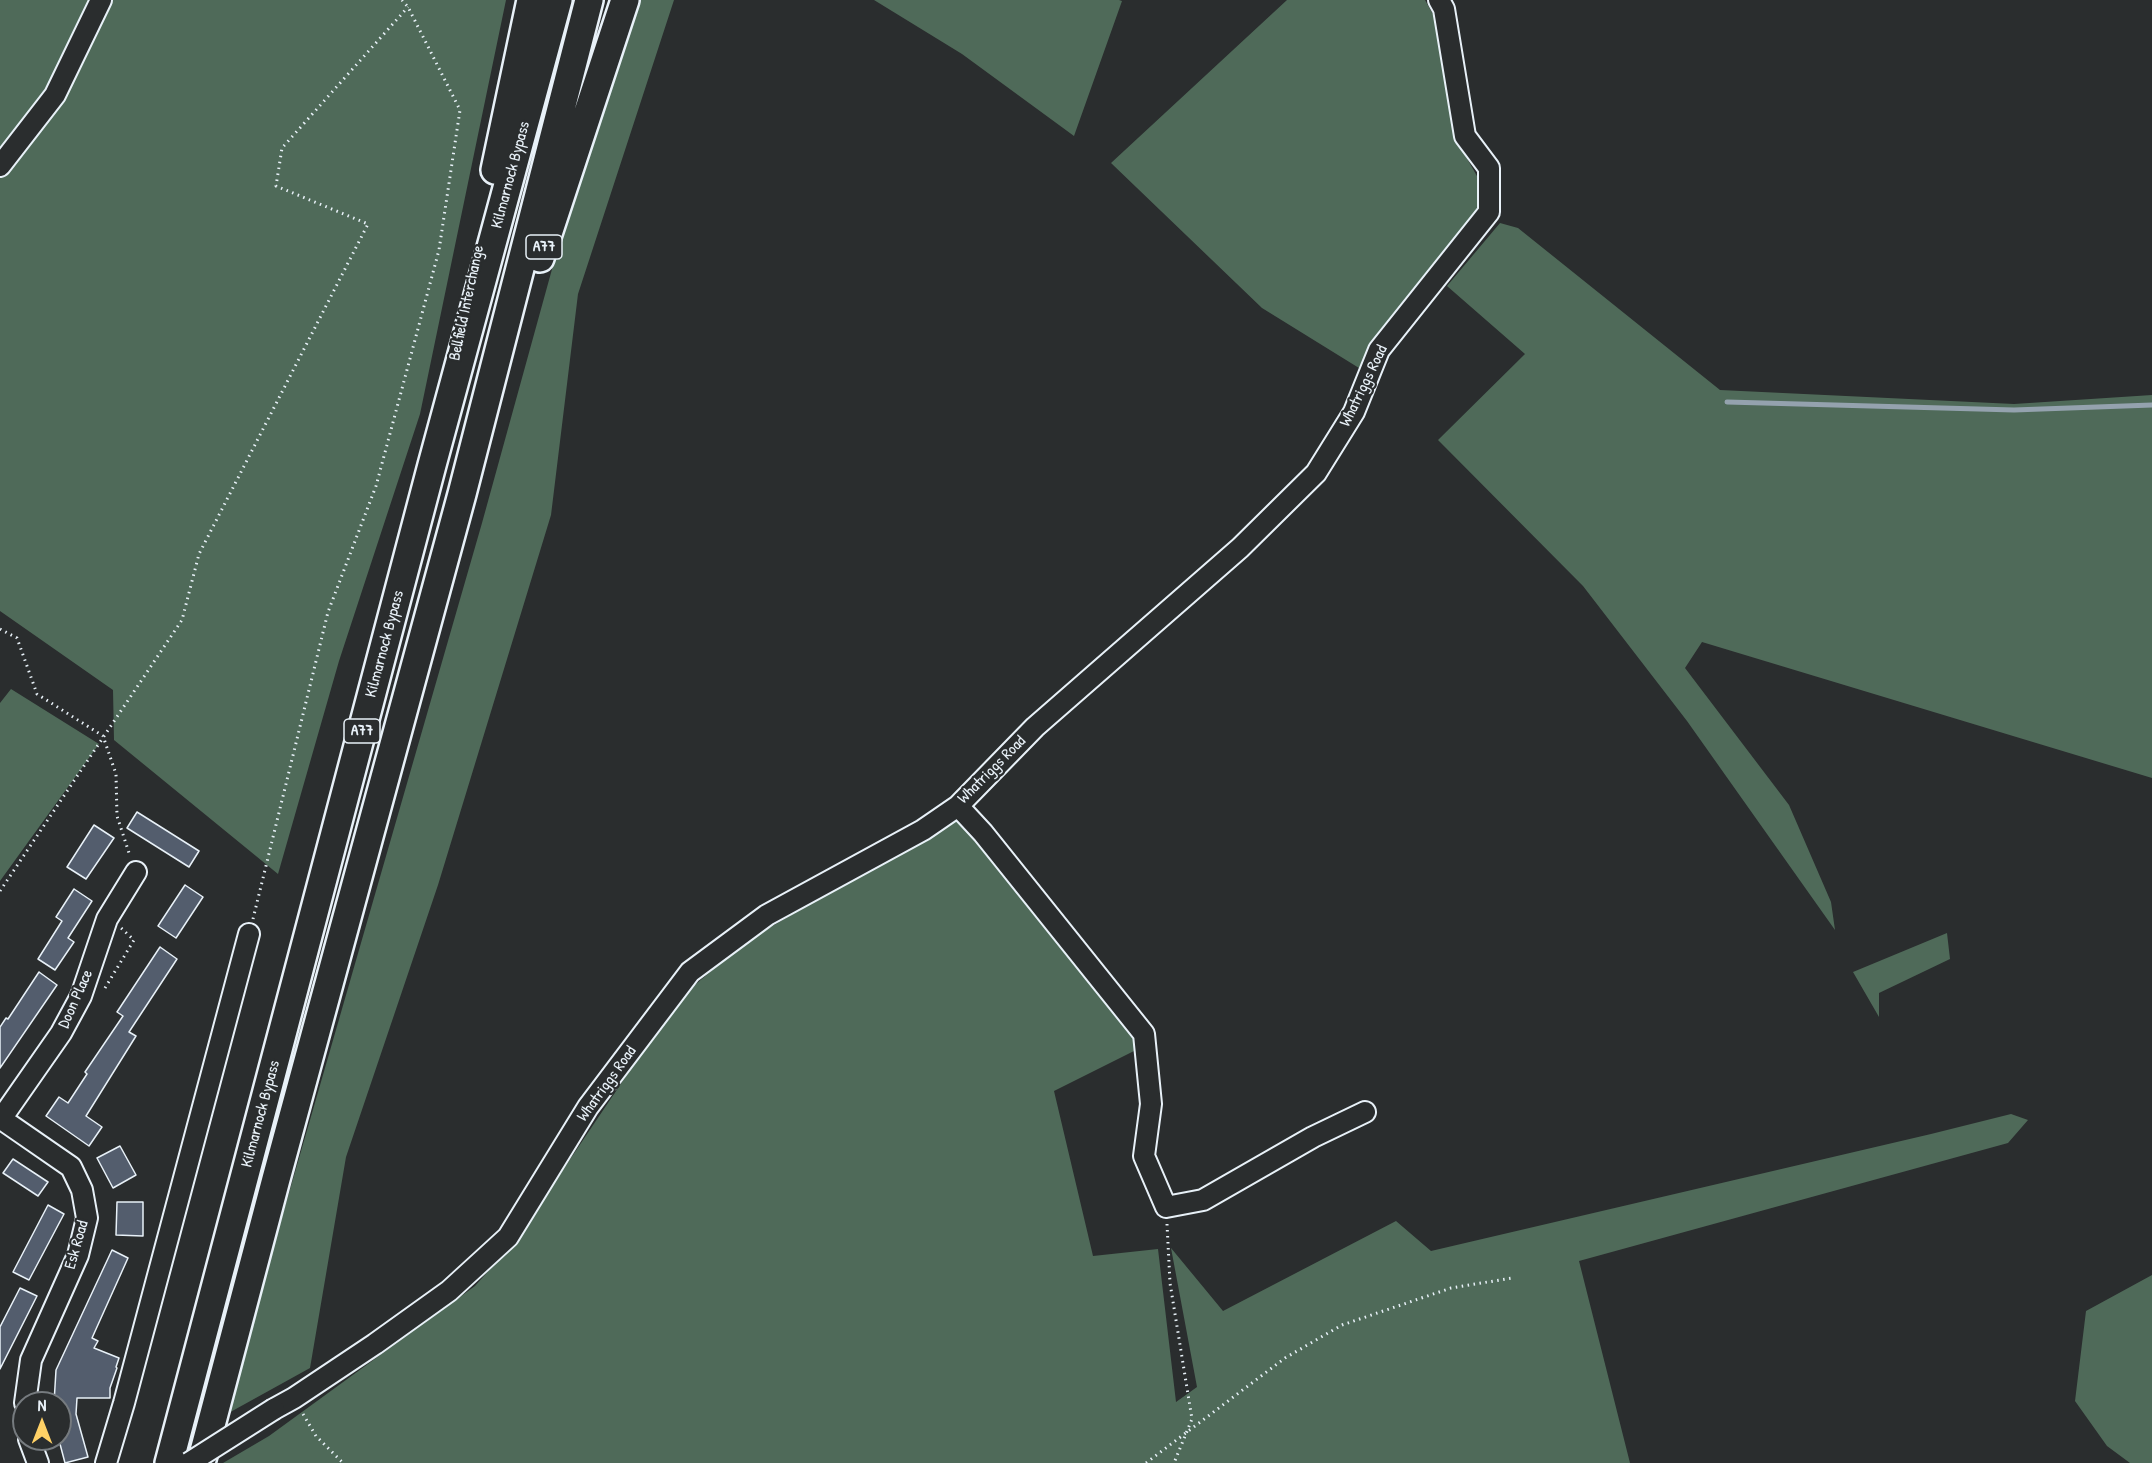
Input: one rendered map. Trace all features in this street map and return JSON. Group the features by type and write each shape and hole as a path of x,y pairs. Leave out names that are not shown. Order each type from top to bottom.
{"highway":[{"name":"Bellfield Interchange","path":"432,465 531,0"},
{"name":"Kilmarnock Bypass","path":"168,1463 432,465 558,0"},
{"name":"Kilmarnock Bypass","path":"201,1463 462,494 589,0"},
{"name":"A77","path":"462,494 625,0"}],"street":[{"path":"0,166 55,95 101,0"},
{"name":"Whatriggs Road","path":"189,1463 294,1398 449,1291 508,1237 588,1107 690,972 767,915 923,830 958,806 1035,727 1240,548 1316,473 1354,412 1379,350 1489,212 1489,168 1465,136 1444,9 1439,0"},
{"path":"958,806 983,833 1144,1034 1151,1104 1144,1156 1166,1207 1203,1200 1312,1137 1365,1112"},
{"name":"Doon Place","path":"1,1118 62,1033 81,996 107,919 136,872"},
{"path":"106,1463 249,934"},
{"name":"Esk Road","path":"1,1118 71,1167 82,1190 87,1218 78,1255 31,1360 27,1391"}],"path":[{"path":"249,934 325,623 376,486 439,250 460,110 408,7 402,0"},
{"path":"0,891 182,620 199,554 368,224 276,186 282,148 408,7"},
{"path":"0,628 17,638 37,694 103,736 116,774 117,816 136,872"},
{"path":"1166,1207 1170,1283 1192,1419 1174,1463"},
{"path":"1146,1463 1285,1358 1342,1325 1451,1288 1512,1278"},
{"path":"294,1398 316,1436 343,1463"}],"green space":[{"path":"0,0 506,0 420,414 339,661 278,874 114,740 113,690 0,611"},
{"path":"630,0 674,0 578,294 551,515 438,885 346,1157 310,1368 225,1415 482,523 613,48"},
{"path":"874,0 1122,1 1074,136 962,54"},
{"path":"1287,0 1425,0 1434,16 1460,146 1482,185 1476,212 1359,368 1262,308 1111,163"},
{"path":"1500,223 1518,228 1720,390 2014,404 2152,395 2152,778 1702,642 1685,668 1789,805 1831,902 1835,930 1687,721 1583,586 1438,440 1525,354 1447,286"},
{"path":"11,689 99,744 0,881 0,703"},
{"path":"956,818 1138,1037 1138,1049 1054,1091 1093,1256 1158,1249 1176,1402 1197,1387 1171,1248 1223,1311 1396,1221 1431,1251 2011,1114 2028,1120 2008,1143 1579,1261 1630,1463 223,1463 269,1436 475,1286 515,1241 678,999 747,941"},
{"path":"1947,933 1950,959 1879,993 1879,1017 1853,972"},
{"path":"2152,1275 2152,1463 2130,1463 2107,1446 2075,1401 2086,1311"}],"building":[{"path":"137,812 199,851 189,867 127,828"},
{"path":"94,825 114,838 86,879 67,867"},
{"path":"185,885 203,897 176,938 158,926"},
{"path":"74,889 92,901 68,938 74,942 55,970 38,959 62,921 56,917"},
{"path":"160,947 177,959 129,1032 136,1036 86,1116 102,1127 89,1146 46,1116 59,1097 68,1103 87,1074 85,1072 123,1016 117,1012"},
{"path":"39,972 57,985 0,1068 0,1027 6,1018 8,1019"},
{"path":"120,1146 136,1175 113,1188 97,1158"},
{"path":"13,1159 48,1182 38,1196 3,1173"},
{"path":"117,1202 143,1202 143,1236 116,1235"},
{"path":"48,1205 64,1214 29,1280 13,1272"},
{"path":"112,1250 128,1258 92,1338 98,1341 94,1348 119,1358 110,1388 110,1398 77,1398 76,1414 88,1457 65,1463 62,1451 72,1451 72,1391 55,1391 56,1370"},
{"path":"20,1288 37,1296 0,1369 0,1327"}],"waterway":[{"path":"1727,402 2014,410 2152,405"}]}
